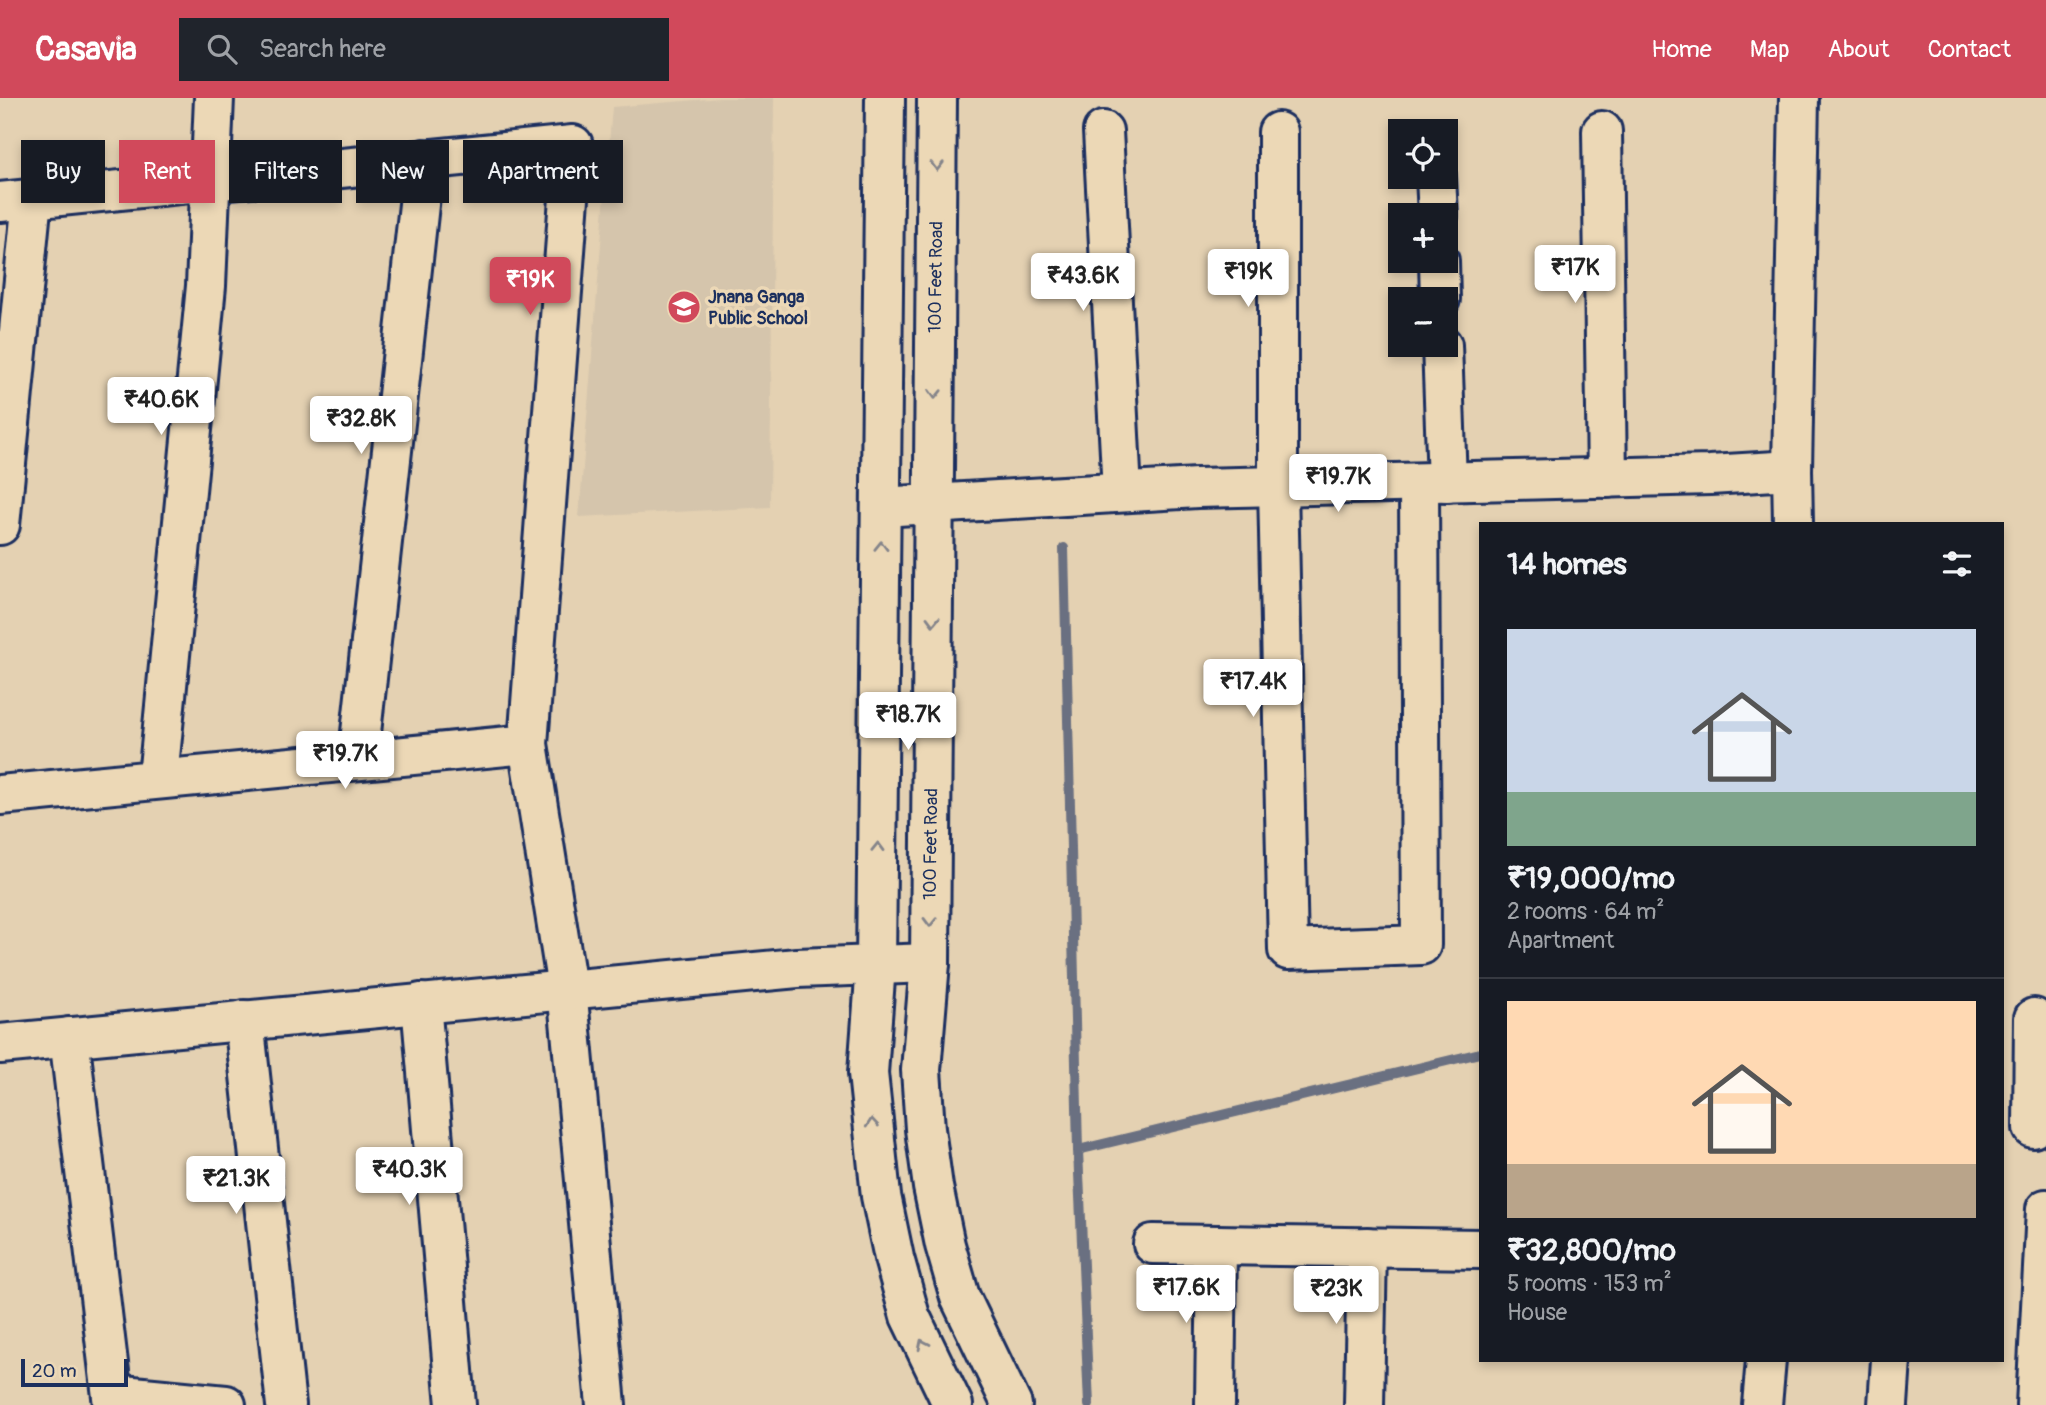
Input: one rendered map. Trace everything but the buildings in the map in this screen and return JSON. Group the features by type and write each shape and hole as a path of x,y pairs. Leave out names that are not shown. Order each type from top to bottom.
{"street":[{"path":"212,140 214,98"},
{"path":"885,98 876,965 868,1073 881,1196 894,1258 909,1316 953,1405"},
{"name":"100 Feet Road","path":"937,98 930,963 921,1070 925,1129 945,1245 960,1297 1012,1405"},
{"path":"1793,522 1799,98"},
{"path":"1103,131 1122,492"},
{"path":"1602,131 1607,478"},
{"path":"1278,132 1278,486 1288,950 1421,945 1433,482 1441,357"},
{"path":"449,157 573,145 528,744 567,988 606,1405"},
{"path":"215,181 356,166"},
{"path":"0,525 16,200 119,190"},
{"path":"158,778 206,286 210,203"},
{"path":"358,760 419,203"},
{"path":"881,507 1122,492 1710,475 1792,470"},
{"path":"0,795 528,744"},
{"path":"0,1044 567,988 797,968 930,963"},
{"path":"421,1003 456,1405"},
{"path":"2027,1128 2034,1018"},
{"path":"244,1020 286,1405"},
{"path":"68,1037 113,1400 226,1405"},
{"path":"2036,1405 2046,1209"},
{"path":"1153,1244 1479,1249"},
{"path":"1215,1405 1217,1245"},
{"path":"1364,1405 1367,1247"},
{"path":"1762,1405 1766,1362"},
{"path":"1888,1405 1891,1362"}],"shaded area":[{"name":"Jnana Ganga Public School","path":"720,98 774,98 770,507 579,517 604,203 623,203 623,140 609,140 612,107"}],"waterway":[{"path":"1064,548 1078,1150 1089,1405"},
{"path":"1078,1150 1479,1053"}],"place":[{"name":"Jnana Ganga Public School","path":"684,307"}]}
